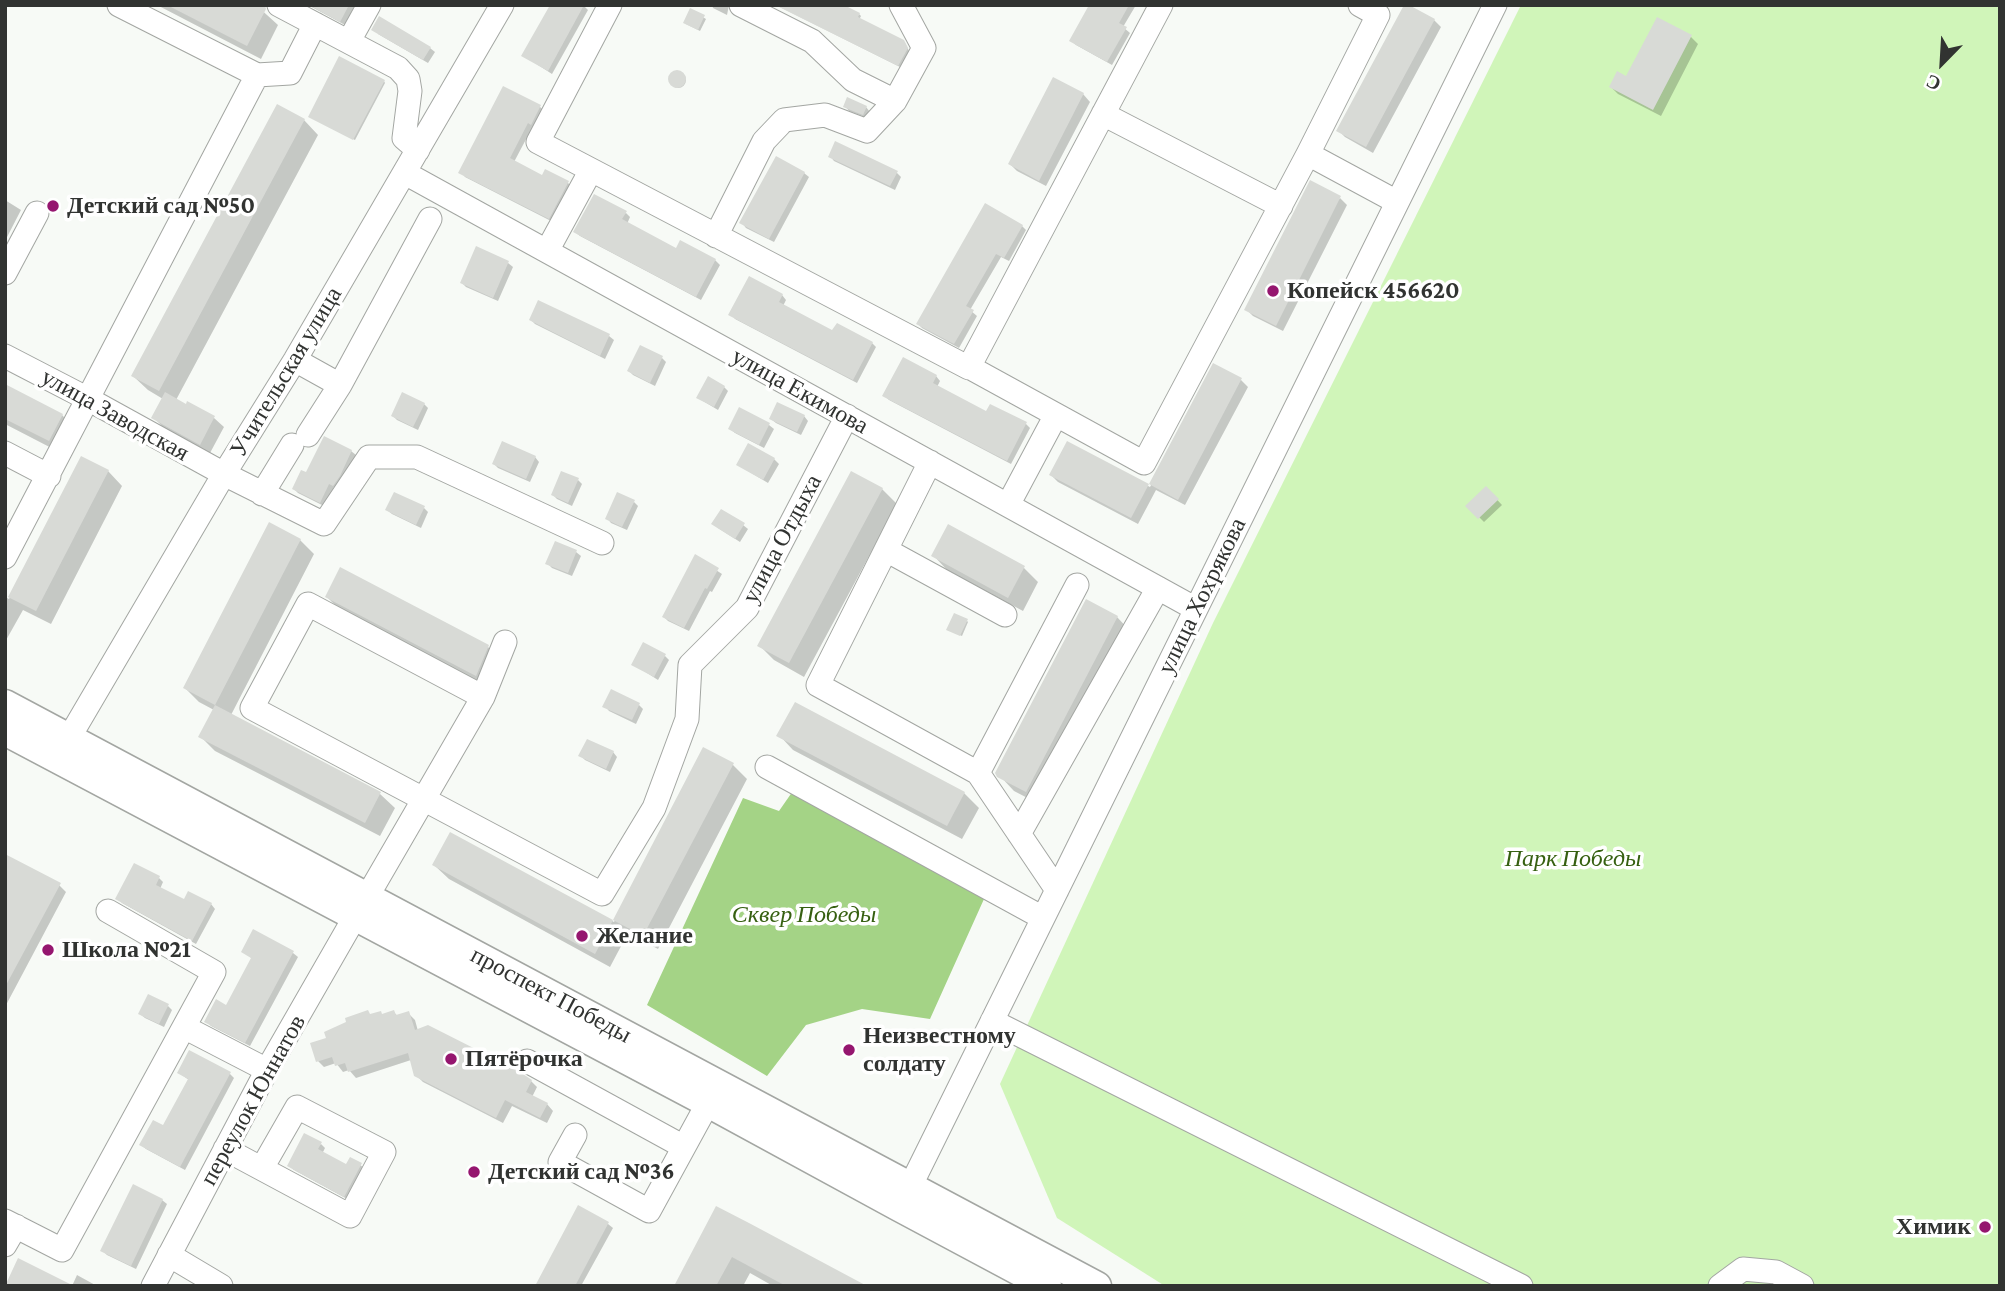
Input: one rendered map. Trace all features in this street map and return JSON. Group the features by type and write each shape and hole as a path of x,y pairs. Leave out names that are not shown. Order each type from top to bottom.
{"main road":[{"name":"проспект Победы","path":"5,704 63,748 905,1197 1047,1286"},
{"name":"проспект Победы","path":"5,731 63,748"},
{"name":"проспект Победы","path":"361,906 708,1102 1097,1286"}],"street":[{"path":"119,5 257,75 290,73 315,24"},
{"path":"279,5 398,68 408,79 410,91 404,138 418,150"},
{"path":"349,41 369,5"},
{"name":"Учительская улица","path":"63,748 223,474 295,360 502,5"},
{"path":"610,5 538,142 1144,463 1281,206 1378,15 1360,5"},
{"path":"741,5 812,41 853,80 895,101"},
{"path":"716,236 764,141 784,120 825,115 867,131 895,101 924,48 901,5"},
{"path":"969,368 1161,5"},
{"name":"улица Хохрякова","path":"905,1197 1495,5"},
{"path":"5,557 257,75"},
{"path":"1103,114 1281,206"},
{"path":"1308,154 1397,202"},
{"path":"547,251 591,170"},
{"name":"улица Екимова","path":"405,173 1196,609"},
{"path":"5,273 37,213"},
{"path":"262,495 340,385 430,219"},
{"name":"улица Заводская","path":"5,356 262,495 324,524 369,457 418,457 602,543"},
{"path":"295,360 340,385"},
{"path":"1008,505 1056,415"},
{"name":"улица Отдыха","path":"424,800 603,894 654,808 687,719 690,665 747,608 847,416"},
{"path":"5,453 49,476"},
{"path":"930,462 818,685 978,773 1057,890"},
{"path":"886,550 1005,615"},
{"path":"978,773 1077,585"},
{"path":"1019,834 1158,588"},
{"path":"424,800 252,708 308,604 483,697"},
{"name":"переулок Юннатов","path":"153,1286 267,1070 483,697 505,642"},
{"path":"767,767 1043,918"},
{"path":"9,1230 62,1250 214,972 108,911"},
{"path":"992,1021 1521,1286"},
{"path":"184,1027 267,1070"},
{"path":"527,1061 684,1147"},
{"path":"575,1135 560,1162 649,1211 708,1102"},
{"path":"225,1149 350,1216 384,1152 297,1107 262,1168"},
{"path":"169,1255 221,1286"},
{"path":"1720,1286 1743,1269 1776,1272 1802,1286"}],"green space":[{"name":"Парк Победы","path":"1521,5 2000,5 2000,1286 1165,1286 1057,1218 1000,1084 1213,623"},
{"name":"Сквер Победы","path":"795,788 984,899 930,1019 862,1009 806,1025 767,1076 647,1005 743,798 779,811"}],"building":[{"path":"167,5 265,5 266,9 247,46"},
{"path":"309,5 349,5 340,22"},
{"path":"550,5 584,5 548,71 521,56"},
{"path":"775,5 844,5 860,13 858,17 904,40 908,48 898,66"},
{"path":"1089,5 1129,5 1119,23 1127,27 1107,62 1069,41"},
{"path":"1404,5 1435,19 1366,147 1336,131"},
{"path":"690,8 705,15 698,30 683,23"},
{"path":"379,16 431,47 423,60 371,30"},
{"path":"1657,17 1692,35 1653,110 1609,87 1617,71 1626,76"},
{"path":"339,56 385,80 353,140 308,117"},
{"path":"677,70 683,73 686,79 683,85 677,88 671,85 668,79 671,73"},
{"path":"1053,77 1084,93 1039,181 1008,164"},
{"path":"503,86 541,105 531,125 528,123 510,158 542,175 545,169 569,181 549,219 458,173"},
{"path":"847,97 867,106 863,115 843,107"},
{"path":"277,104 305,119 159,391 131,376"},
{"path":"835,141 898,171 890,186 828,157"},
{"path":"776,156 805,172 769,239 739,223"},
{"path":"1310,180 1341,196 1276,326 1244,310"},
{"path":"594,194 627,211 622,219 676,248 680,240 716,259 696,297 573,232"},
{"path":"985,203 1023,225 1004,258 996,254 966,306 974,310 954,344 916,324"},
{"path":"476,246 509,261 493,298 460,283"},
{"path":"749,276 783,294 779,302 832,330 837,323 873,342 853,380 728,315"},
{"path":"538,300 610,334 600,356 529,320"},
{"path":"640,345 663,356 650,383 627,371"},
{"path":"903,357 937,375 933,383 986,411 990,404 1027,422 1007,461 882,396"},
{"path":"1213,363 1242,378 1178,500 1149,484"},
{"path":"708,376 725,386 714,407 696,398"},
{"path":"5,384 63,414 49,441 5,419"},
{"path":"165,392 215,416 200,445 151,418"},
{"path":"402,392 425,403 413,427 391,416"},
{"path":"777,402 805,415 797,432 769,419"},
{"path":"739,407 770,423 759,445 728,429"},
{"path":"324,436 352,450 340,476 333,486 329,484 320,503 292,489 301,470 306,472"},
{"path":"502,441 536,456 526,479 492,464"},
{"path":"1067,441 1149,484 1131,518 1049,475"},
{"path":"748,443 775,458 763,480 736,465"},
{"path":"81,456 109,470 36,611 8,597"},
{"path":"561,471 579,478 568,503 551,495"},
{"path":"851,471 883,488 789,663 757,646"},
{"path":"1486,486 1499,499 1478,519 1465,506"},
{"path":"394,492 425,506 416,525 385,510"},
{"path":"617,492 635,500 622,527 605,519"},
{"path":"721,509 745,523 735,539 711,524"},
{"path":"269,522 301,539 215,705 183,688"},
{"path":"948,524 1025,566 1008,598 931,556"},
{"path":"555,541 577,550 568,573 545,564"},
{"path":"695,554 719,568 684,628 662,617"},
{"path":"340,567 489,645 476,676 325,597"},
{"path":"1086,599 1118,616 1026,792 997,777 995,773"},
{"path":"954,613 968,619 960,636 946,630"},
{"path":"643,642 666,654 654,677 631,665"},
{"path":"611,689 640,703 632,720 602,707"},
{"path":"795,702 965,792 947,826 776,736"},
{"path":"215,705 381,792 365,823 198,737"},
{"path":"587,739 614,751 606,769 578,756"},
{"path":"703,747 734,763 643,936 613,920"},
{"path":"450,832 613,920 595,954 432,865"},
{"path":"5,854 61,883 5,987"},
{"path":"134,863 160,876 156,885 184,899 188,891 212,903 192,941 115,899"},
{"path":"253,929 294,951 245,1043 204,1022 216,999 226,1005 251,958 241,952"},
{"path":"148,994 169,1004 159,1024 138,1014"},
{"path":"368,1010 370,1014 381,1011 382,1014 394,1010 396,1015 409,1011 415,1030 428,1025 517,1070 532,1080 526,1092 548,1103 540,1118 505,1100 496,1118 414,1076 408,1053 348,1072 345,1063 335,1066 332,1057 316,1062 310,1043 326,1038 324,1032 346,1022 345,1018"},
{"path":"189,1050 231,1072 180,1167 139,1145 153,1120 163,1125 188,1079 177,1073"},
{"path":"304,1133 322,1142 318,1149 346,1164 350,1157 362,1163 344,1197 287,1166"},
{"path":"133,1184 163,1199 131,1266 100,1251"},
{"path":"578,1205 609,1222 575,1286 535,1286"},
{"path":"716,1206 867,1286 786,1286 732,1257 716,1286 674,1286"},
{"path":"18,1258 74,1286 5,1286"}],"place":[{"name":"Детский сад №50","path":"53,206"},
{"name":"Копейск 456620","path":"1273,291"},
{"name":"Желание","path":"582,936"},
{"name":"Школа №21","path":"48,950"},
{"name":"Неизвестному солдату","path":"849,1050"},
{"name":"Пятёрочка","path":"451,1059"},
{"name":"Детский сад №36","path":"474,1172"},
{"name":"Химик","path":"1985,1227"}]}
